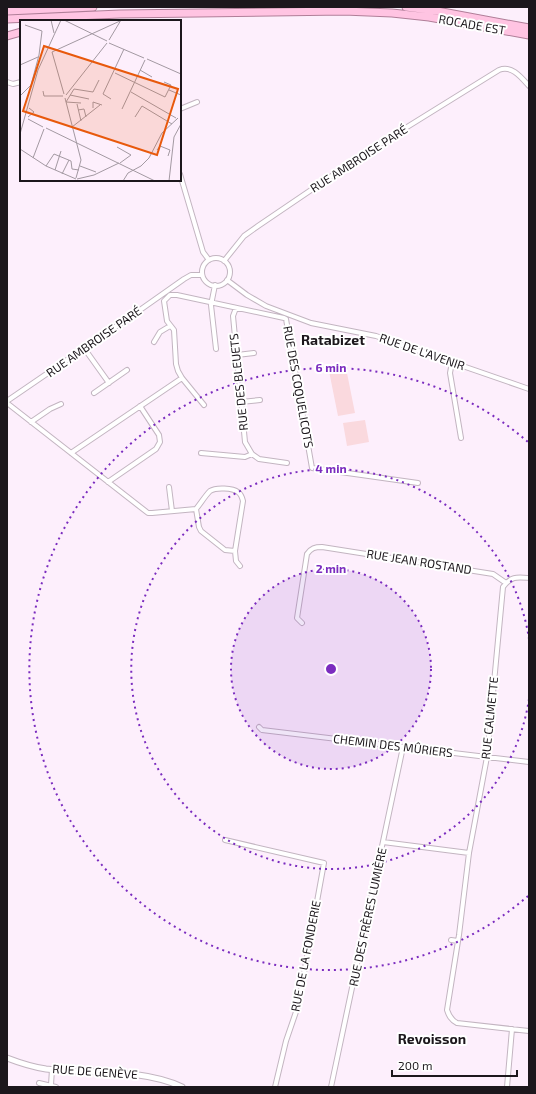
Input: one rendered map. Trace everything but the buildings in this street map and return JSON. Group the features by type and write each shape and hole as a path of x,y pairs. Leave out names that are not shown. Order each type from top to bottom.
{"highway":[{"path":"7,10 14,7"},
{"path":"7,10 93,7"},
{"name":"ROCADE EST","path":"406,7 438,11 529,28"},
{"name":"ROCADE EST","path":"7,19 120,14 344,10 429,17 529,35"},
{"path":"73,20 120,14"},
{"path":"7,36 20,32"}],"street":[{"name":"RUE AMBROISE PARÉ","path":"224,261 244,236 258,226 370,150 499,70 504,68 514,71 529,86"},
{"path":"7,82 13,84 20,82"},
{"path":"181,109 197,102"},
{"path":"181,177 203,252 209,260"},
{"path":"215,258 224,261 228,264 230,270 227,280 222,284 215,285 208,283 202,275 202,268 204,264 215,258"},
{"name":"RUE AMBROISE PARÉ","path":"7,402 184,279 191,276 202,275"},
{"name":"RUE DE L'AVENIR","path":"227,280 266,306 311,322 376,336 529,389"},
{"path":"215,285 211,306 216,349"},
{"path":"204,405 178,371 176,364 174,330 167,321 164,301 170,295 176,295 236,308"},
{"name":"RUE DES COQUELICOTS","path":"236,308 286,319 312,468 418,483"},
{"name":"RUE DES BLEUETS","path":"236,308 233,316 245,442 252,454"},
{"path":"154,342 160,332 170,326"},
{"path":"84,348 109,383"},
{"path":"237,355 254,353"},
{"path":"452,362 450,373 461,438"},
{"path":"94,393 127,370"},
{"path":"71,453 182,378"},
{"path":"241,402 260,400"},
{"path":"7,402 148,513 152,514 196,509 214,489 219,488 239,492 242,496 242,500 235,551 236,561 240,566"},
{"path":"31,422 50,409 61,404"},
{"path":"108,482 156,449 160,442 159,435 140,406"},
{"path":"201,453 246,458 252,454 259,459 286,463"},
{"path":"169,487 172,511"},
{"path":"196,509 199,527 202,531 225,550 235,551"},
{"name":"RUE JEAN ROSTAND","path":"302,623 297,618 307,554 310,550 315,548 322,547 493,574 506,583"},
{"path":"506,583 511,578 529,578"},
{"name":"RUE CALMETTE","path":"506,583 503,586 502,592 487,757 469,853 458,941 447,1010 448,1016 457,1023 512,1029"},
{"name":"CHEMIN DES MÛRIERS","path":"260,727 262,730 529,762"},
{"name":"RUE DES FRÈRES LUMIÈRE","path":"331,1087 403,747"},
{"name":"RUE DE LA FONDERIE","path":"224,840 324,863 298,1006 286,1041 275,1087"},
{"path":"383,842 469,853"},
{"path":"451,940 458,941"},
{"path":"507,1087 512,1029 529,1031"},
{"name":"RUE DE GENÈVE","path":"7,1058 26,1065 52,1069 149,1076 172,1082 182,1087"},
{"path":"51,1085 52,1069"},
{"path":"39,1083 56,1087"}],"shaded area":[{"path":"346,368 355,413 338,416 329,371"},
{"path":"365,420 369,442 347,446 343,423"}],"district":[{"name":"Ratabizet","path":"333,340"},
{"name":"Revoisson","path":"432,1039"}]}
